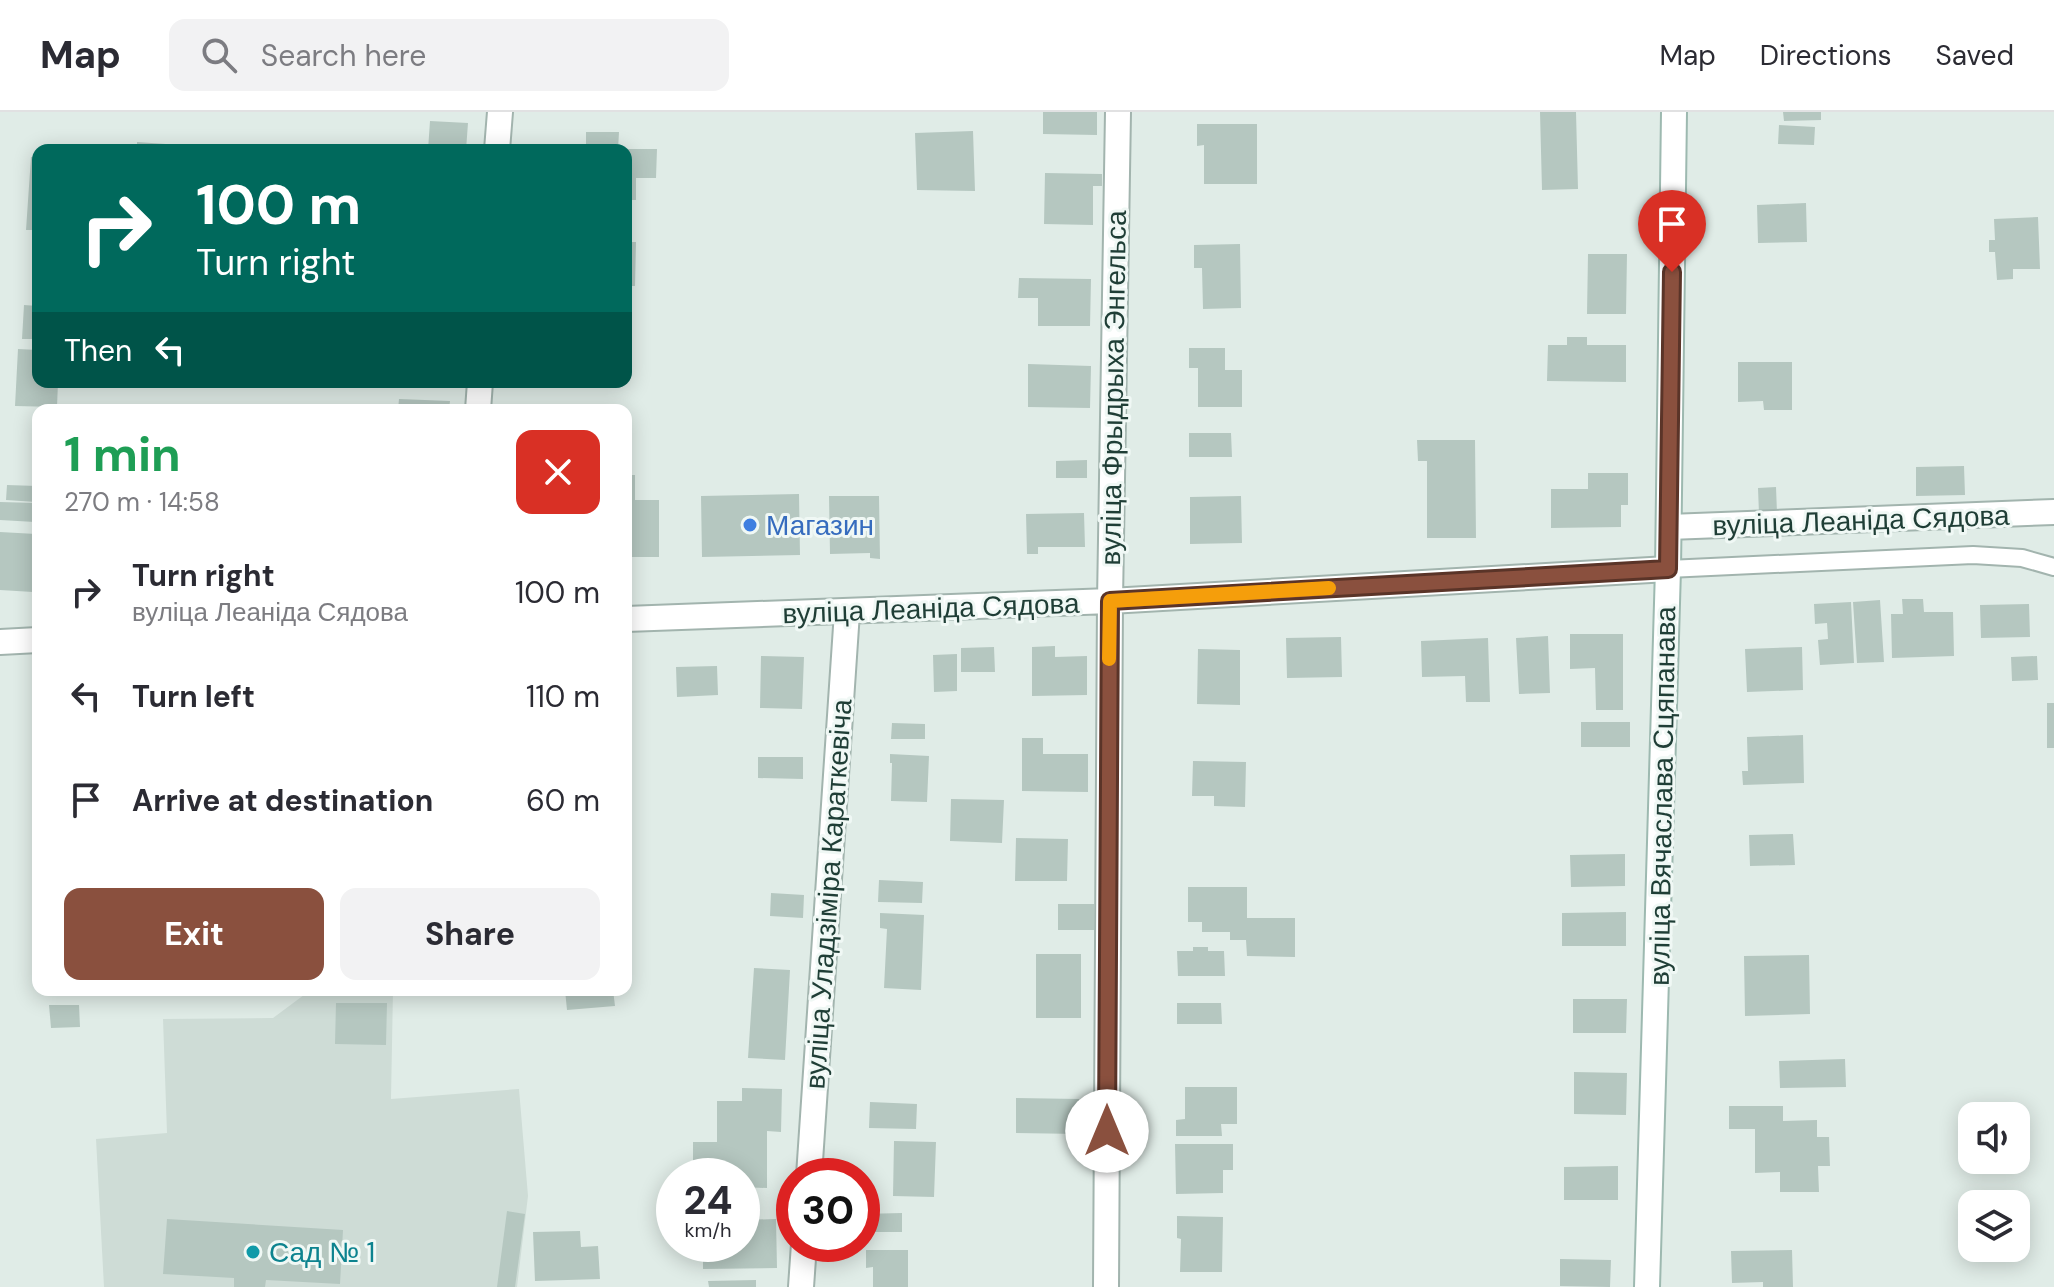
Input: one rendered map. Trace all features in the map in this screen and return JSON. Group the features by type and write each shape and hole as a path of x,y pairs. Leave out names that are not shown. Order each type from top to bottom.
{"street":[{"path":"497,144 500,112"},
{"name":"вуліца Фрыдрыха Энгельса","path":"1106,1287 1110,601 1118,112"},
{"name":"вуліца Вячаслава Сцяпанава","path":"1647,1287 1669,527 1674,112"},
{"name":"вуліца Леаніда Сядова","path":"1669,527 2054,512"},
{"name":"вуліца Леаніда Сядова","path":"632,619 1110,601 1668,569"},
{"name":"вуліца Уладзіміра Караткевіча","path":"810,1158 847,612"},
{"path":"0,642 32,640"},
{"path":"801,1287 803,1262"}],"lane":[{"path":"1668,569 1973,555 2022,558 2054,567"}],"shaded area":[{"path":"303,996 393,996 391,1099 519,1089 528,1196 517,1287 104,1287 96,1139 167,1133 163,1019 273,1018"}],"building":[{"path":"1043,112 1097,112 1097,135 1043,134"},
{"path":"1540,112 1576,112 1578,189 1542,190"},
{"path":"1783,112 1821,112 1821,120 1784,121"},
{"path":"430,121 468,123 466,144 428,144"},
{"path":"1197,124 1257,124 1257,184 1204,184 1204,145 1197,146"},
{"path":"1779,125 1815,127 1814,145 1778,144"},
{"path":"973,131 975,191 917,190 915,133"},
{"path":"586,132 619,132 618,144 586,144"},
{"path":"632,149 657,149 656,178 636,178 636,200 632,200"},
{"path":"31,157 32,230 26,230"},
{"path":"1045,173 1102,174 1102,186 1093,186 1093,225 1044,224"},
{"path":"1806,203 1807,242 1758,243 1757,205"},
{"path":"2038,217 2040,269 2013,269 2013,279 1997,280 1995,252 1989,252 1989,240 1995,240 1994,219"},
{"path":"632,242 636,242 635,286 632,286"},
{"path":"1240,244 1241,308 1203,309 1202,268 1194,268 1194,245"},
{"path":"1588,254 1627,254 1626,314 1587,314"},
{"path":"1019,278 1091,279 1090,326 1038,326 1038,298 1018,298"},
{"path":"24,305 32,306 32,339 22,339"},
{"path":"1567,337 1587,337 1587,345 1626,345 1626,382 1547,381 1548,345 1567,345"},
{"path":"1189,348 1225,348 1225,370 1242,370 1242,407 1198,407 1198,368 1189,368"},
{"path":"18,349 32,350 32,388 58,388 57,404 15,406"},
{"path":"1738,362 1792,362 1792,410 1764,410 1763,401 1738,402"},
{"path":"1028,364 1091,366 1090,408 1028,407"},
{"path":"399,399 450,401 450,404 399,404"},
{"path":"1189,433 1231,433 1232,457 1189,457"},
{"path":"1417,440 1475,440 1476,538 1427,538 1427,461 1418,461"},
{"path":"1087,460 1087,478 1056,478 1056,461"},
{"path":"1964,466 1965,495 1916,496 1916,467"},
{"path":"1588,473 1628,473 1628,505 1621,505 1621,527 1551,528 1551,489 1588,489"},
{"path":"632,475 635,475 635,500 659,500 659,557 632,557"},
{"path":"7,485 32,486 32,502 6,500"},
{"path":"1776,487 1777,513 1759,514 1758,488"},
{"name":"Магазин","path":"799,494 800,555 702,557 701,496"},
{"path":"829,496 879,496 880,559 870,558 870,553 830,554"},
{"path":"1241,496 1242,543 1190,544 1190,497"},
{"path":"0,502 32,503 32,522 0,520"},
{"path":"1084,513 1085,547 1038,547 1038,554 1027,554 1026,514"},
{"path":"0,532 32,534 32,592 0,590"},
{"path":"1902,599 1923,599 1924,612 1953,612 1954,656 1892,658 1891,614 1903,614"},
{"path":"1880,600 1884,662 1857,663 1853,602"},
{"path":"1851,602 1854,663 1820,665 1818,640 1828,639 1827,623 1815,624 1814,604"},
{"path":"2029,604 2030,637 1981,638 1980,605"},
{"path":"1570,634 1623,634 1623,710 1596,710 1595,668 1570,669"},
{"path":"1548,636 1550,693 1519,694 1516,638"},
{"path":"1341,637 1342,677 1287,678 1286,638"},
{"path":"1488,638 1490,702 1466,702 1465,676 1422,677 1421,641"},
{"path":"1055,646 1055,657 1087,656 1087,695 1032,696 1032,647"},
{"path":"994,647 995,672 961,672 961,648"},
{"path":"1802,647 1803,690 1747,692 1745,649"},
{"path":"1198,649 1240,650 1240,705 1197,704"},
{"path":"957,654 957,691 934,692 933,655"},
{"path":"761,656 804,657 802,709 760,708"},
{"path":"2037,656 2038,680 2012,681 2011,657"},
{"path":"717,666 718,695 677,697 676,667"},
{"path":"2047,703 2054,703 2054,748 2047,748"},
{"path":"1581,722 1630,722 1630,747 1581,747"},
{"path":"892,723 925,724 925,739 891,739"},
{"path":"1803,735 1804,783 1743,785 1742,771 1748,771 1747,737"},
{"path":"1022,738 1043,738 1043,754 1088,754 1088,792 1022,791"},
{"path":"890,754 929,756 927,802 891,801"},
{"path":"758,757 803,757 803,779 758,778"},
{"path":"1193,761 1246,762 1245,807 1214,806 1214,796 1192,796"},
{"path":"951,799 1004,800 1002,843 950,841"},
{"path":"1793,834 1795,865 1750,866 1749,835"},
{"path":"1016,838 1068,839 1067,881 1015,881"},
{"path":"1625,854 1625,886 1571,887 1570,855"},
{"path":"879,880 923,882 922,903 878,902"},
{"path":"1188,887 1247,887 1247,918 1295,918 1295,957 1247,956 1246,940 1230,940 1230,932 1202,932 1202,922 1188,922"},
{"path":"771,893 804,895 803,918 770,916"},
{"path":"1058,904 1094,904 1094,930 1058,930"},
{"path":"1626,912 1626,946 1562,946 1562,913"},
{"path":"880,913 924,915 921,990 884,988 887,929 880,928"},
{"path":"1193,947 1224,951 1225,976 1178,976 1177,951 1193,951"},
{"path":"1036,954 1081,954 1081,1018 1036,1018"},
{"path":"1809,955 1810,1014 1745,1016 1744,956"},
{"path":"754,968 790,970 785,1060 748,1058"},
{"path":"566,996 614,996 615,1006 567,1010"},
{"path":"1573,999 1627,999 1626,1033 1573,1033"},
{"path":"336,1003 387,1003 386,1045 335,1044"},
{"path":"1177,1003 1221,1003 1222,1024 1177,1024"},
{"path":"49,1005 79,1005 80,1027 51,1028"},
{"path":"1845,1059 1846,1087 1780,1088 1779,1061"},
{"path":"1574,1072 1627,1073 1626,1115 1574,1114"},
{"path":"1185,1087 1237,1087 1237,1124 1221,1124 1222,1136 1176,1136 1176,1120 1185,1119"},
{"path":"742,1088 782,1089 781,1132 767,1131 767,1188 760,1188 760,1158 693,1158 693,1142 717,1142 717,1101 742,1101"},
{"path":"1016,1098 1079,1099 1079,1134 1016,1133"},
{"path":"870,1102 917,1104 916,1129 869,1128"},
{"path":"1729,1106 1783,1106 1783,1121 1817,1120 1817,1137 1829,1137 1830,1166 1818,1166 1819,1192 1780,1192 1780,1172 1755,1173 1755,1129 1729,1129"},
{"path":"894,1141 936,1142 934,1197 893,1196"},
{"path":"1175,1144 1233,1144 1233,1170 1223,1170 1223,1193 1176,1194"},
{"path":"1618,1166 1618,1200 1564,1200 1564,1167"},
{"path":"507,1211 525,1214 515,1287 497,1287"},
{"path":"902,1213 902,1232 880,1232 880,1214"},
{"path":"1177,1216 1223,1217 1222,1272 1180,1272 1181,1239 1177,1238"},
{"name":"Сад № 1","path":"167,1219 343,1230 340,1284 266,1280 265,1287 234,1287 234,1278 163,1274"},
{"path":"760,1219 776,1219 777,1268 703,1269 703,1262 760,1262"},
{"path":"580,1231 581,1247 598,1246 600,1279 535,1281 533,1232"},
{"path":"880,1250 908,1250 908,1287 873,1287 873,1267 866,1268 866,1262 880,1262"},
{"path":"1792,1250 1793,1287 1763,1287 1763,1282 1732,1283 1731,1251"},
{"path":"1560,1259 1611,1260 1610,1287 1560,1286"},
{"path":"756,1280 756,1287 709,1287 708,1281"}],"slow traffic":[{"path":"1109,659 1110,601 1329,588"}],"place":[{"name":"Магазин","path":"750,525"},
{"name":"Сад № 1","path":"253,1252"}],"route":[{"path":"1107,1131 1110,601 1668,569 1672,272"}]}
